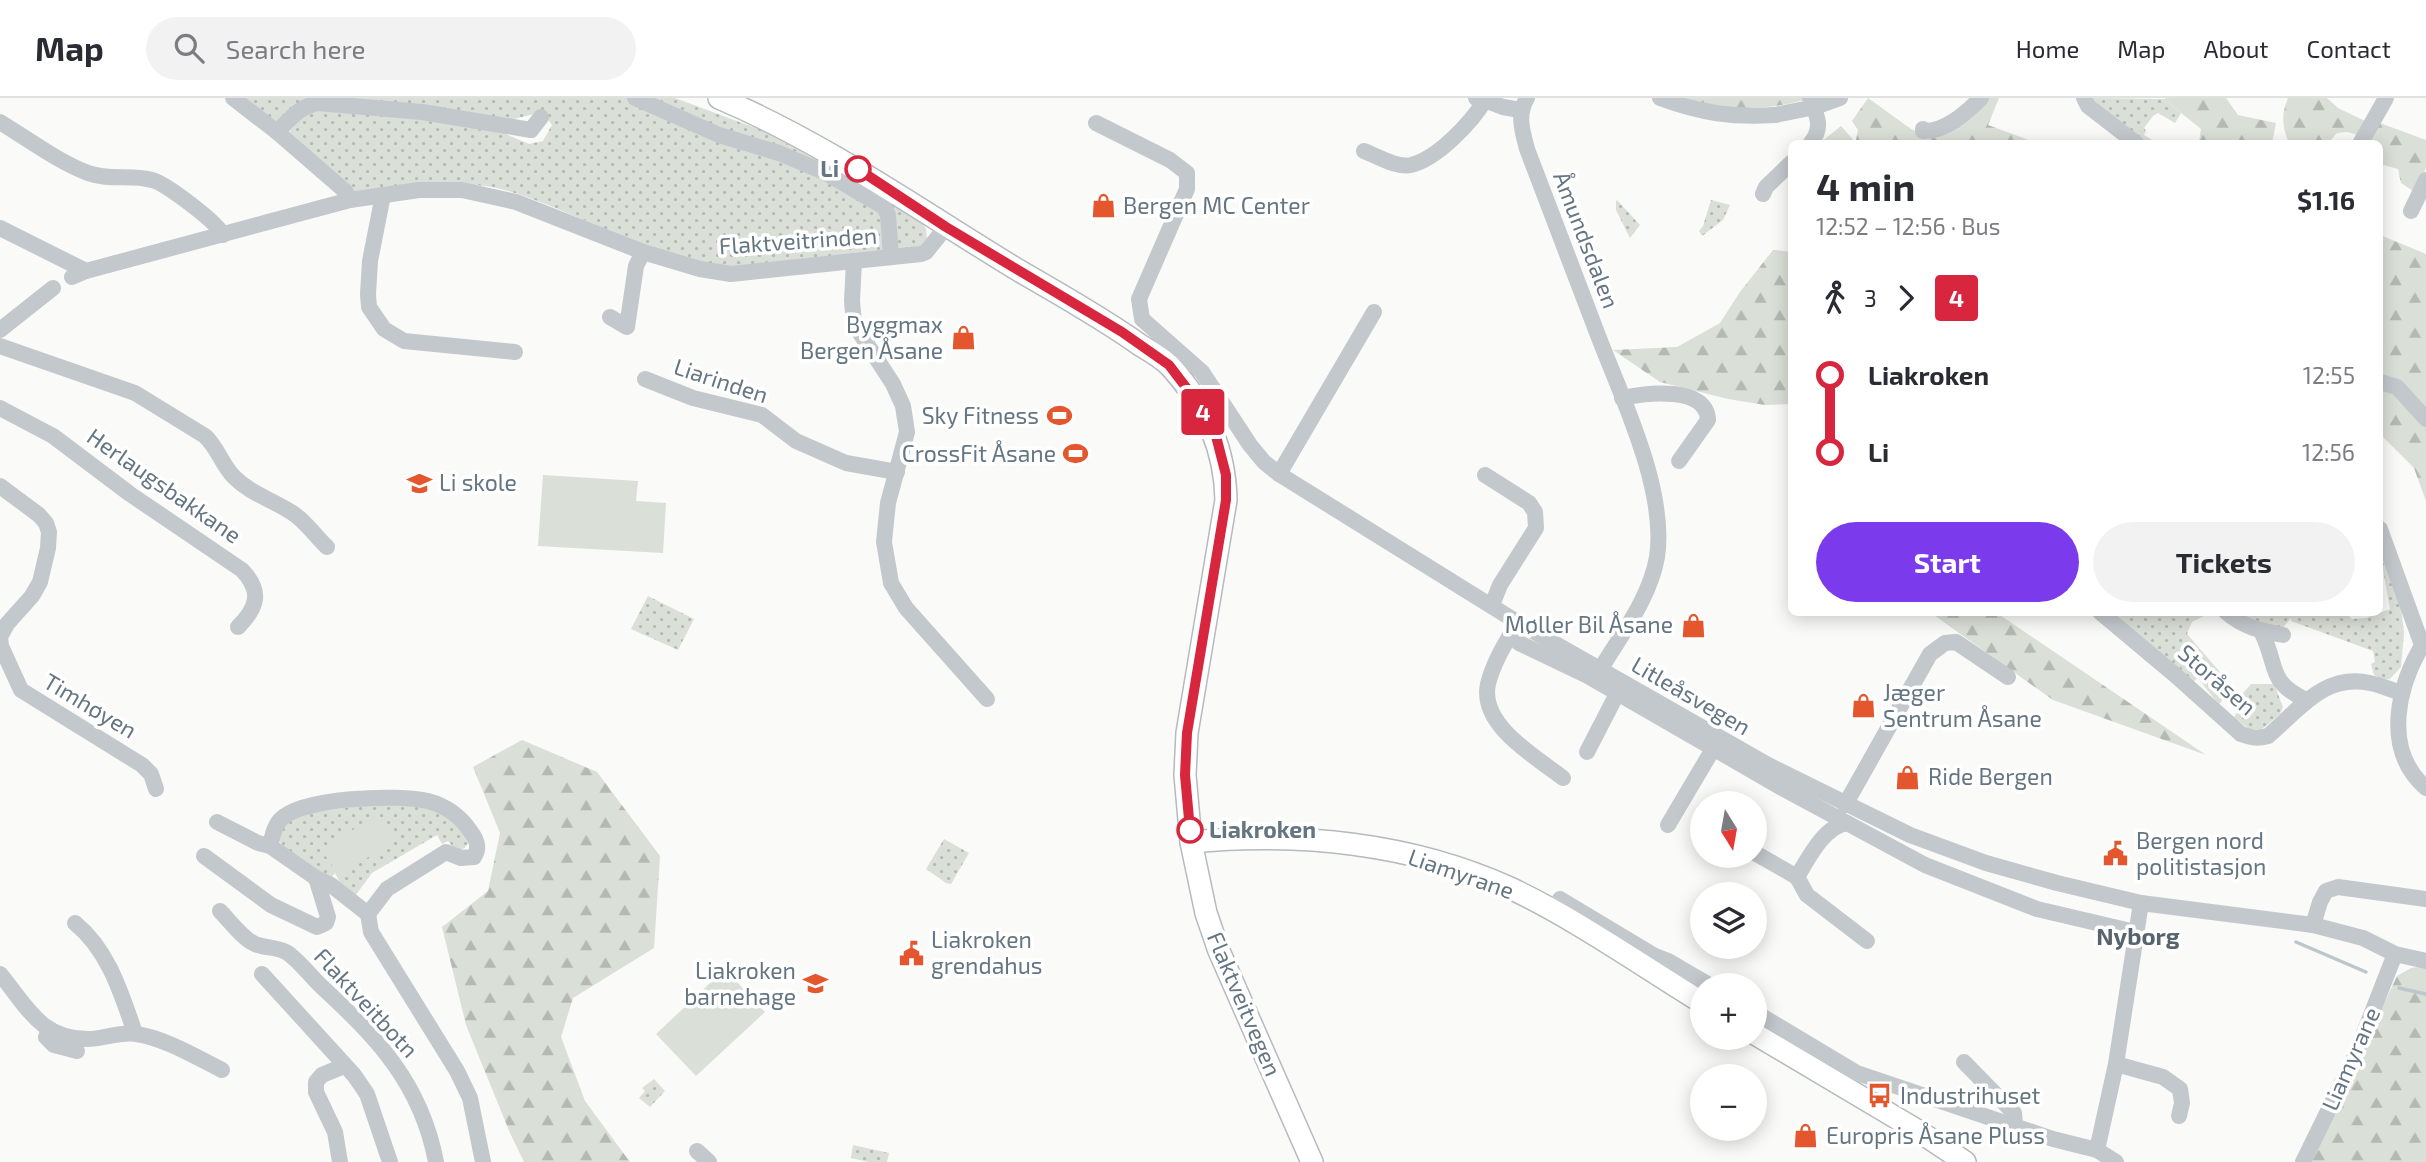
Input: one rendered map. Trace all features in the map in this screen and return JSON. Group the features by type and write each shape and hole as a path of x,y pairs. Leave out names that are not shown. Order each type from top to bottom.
{"main road":[{"name":"Flaktveitvegen","path":"719,98 767,118 877,180 946,227 1122,332 1169,365 1198,403 1216,436 1226,475 1226,500 1187,733 1185,775 1191,842 1206,913 1219,951 1312,1162"},
{"name":"Liamyrane","path":"1191,842 1260,838 1315,839 1398,852 1460,869 1513,889 1690,995"},
{"path":"1767,1041 1920,1132 1965,1162"}],"street":[{"path":"233,98 345,191 350,200"},
{"path":"635,98 719,135 779,153 827,173 884,207 888,215 891,256"},
{"path":"1660,98 1723,116 1744,117 1775,115 1815,107 1840,98"},
{"path":"1810,98 1818,115 1819,128 1812,140"},
{"path":"1923,129 1930,131 1946,126 1980,98"},
{"path":"2084,98 2088,106 2132,140"},
{"path":"2362,140 2386,98"},
{"path":"1364,151 1388,161 1410,165 1440,148 1476,115 1482,99 1503,107 1524,104"},
{"path":"277,132 296,113 318,103 422,112 531,130 541,117"},
{"name":"Åmundsdalen","path":"1524,104 1522,130 1527,149 1649,472 1660,525 1654,573 1643,599 1600,670"},
{"path":"0,122 90,174 108,178 157,181 202,213 223,235"},
{"name":"Litleåsvegen","path":"1096,122 1170,160 1187,173 1187,189 1139,299 1142,319 1202,372 1250,446 1279,474 1517,622 1757,760 1844,805 1910,835 1986,863 2141,903 2313,925 2363,938 2395,954 2426,961"},
{"path":"1763,194 1766,187 1788,166"},
{"path":"2412,211 2426,180"},
{"name":"Flaktveitrinden","path":"0,228 79,274 350,200 419,190 462,190 516,202 643,252 700,269 731,274 911,256 926,252 946,227"},
{"path":"383,195 370,261 368,294 369,307 384,329 404,341 515,352"},
{"path":"610,317 627,327 636,266 643,252"},
{"path":"853,261 854,324 879,360 903,406 907,432 888,503 884,542 891,583 906,608 987,699"},
{"path":"0,330 53,288"},
{"path":"1279,474 1374,312"},
{"name":"Herlaugsbakkane","path":"0,346 135,393 205,436 213,443 222,464 239,481 256,494 294,513 327,547"},
{"name":"Liarinden","path":"645,379 693,398 762,415 796,441 846,463 897,472"},
{"path":"2383,383 2397,387 2426,419"},
{"path":"1622,398 1641,393 1675,393 1692,399 1704,408 1708,421 1679,461"},
{"name":"Herlaugsbakkane","path":"0,408 53,436 130,494 242,570 256,588 256,596 248,617 239,627"},
{"path":"1485,475 1529,503 1535,512 1536,528 1500,585 1492,605"},
{"name":"Timhøyen","path":"0,486 39,515 49,531 40,582 0,636 1,646 21,690 142,765 151,774 156,789"},
{"path":"2383,537 2424,642 2401,693 2398,742 2417,780 2426,788"},
{"name":"Storåsen","path":"2105,616 2241,734 2259,738 2268,736 2306,700 2325,687 2348,682 2370,683 2401,693"},
{"path":"2231,616 2238,622 2261,631 2283,635"},
{"path":"1517,622 1497,658 1487,687 1491,707 1503,733 1563,778"},
{"name":"Litleåsvegen","path":"1517,622 1517,642 1559,660 1713,749 1925,865 2038,909 2135,932"},
{"name":"Storåsen","path":"2261,631 2270,649 2278,680 2288,692 2306,700"},
{"path":"1844,805 1930,654 1945,643 1956,642 2008,677"},
{"name":"Litleåsvegen","path":"1587,751 1617,694"},
{"name":"Litleåsvegen","path":"1668,825 1713,749"},
{"path":"217,822 258,843 270,846 316,878 331,885 368,914 387,889 427,862 446,852 461,858 474,856 478,846 465,822 451,810 429,801 387,797 324,803 297,810 281,819 270,846"},
{"path":"1797,877 1826,836 1839,824 1847,823"},
{"name":"Flaktveitbotn","path":"204,856 271,905 317,927 326,923 328,917 316,878"},
{"path":"1768,860 1797,877 1807,895 1867,941"},
{"path":"2313,925 2326,891 2338,887 2426,899"},
{"path":"1560,899 1654,956 1690,974"},
{"path":"2097,1150 2116,1064 2141,903"},
{"name":"Flaktveitbotn","path":"220,911 253,943 286,952 360,1024 396,1064 421,1111 436,1162"},
{"name":"Flaktveitbotn","path":"368,914 371,932 457,1071 470,1098 483,1162"},
{"path":"75,923 97,944 107,962 135,1033"},
{"name":"Liamyrane","path":"2302,1162 2355,1056 2395,954"},
{"path":"0,974 26,1009 49,1031 87,1039 135,1033 175,1047 222,1070"},
{"path":"262,974 354,1075 366,1094 390,1162"},
{"path":"1767,1020 1857,1073 2053,1139 2097,1150 2116,1162"},
{"path":"49,1031 46,1037 54,1045 77,1051"},
{"path":"1964,1062 2014,1113 2015,1125"},
{"path":"2116,1064 2163,1077 2180,1089 2182,1103 2179,1116"},
{"path":"340,1162 335,1132 316,1092 316,1082 323,1075 344,1066"}],"green space":[{"path":"242,98 320,98 276,122"},
{"path":"320,98 675,98 761,130 873,190 921,221 926,229 927,239 918,251 734,267 706,263 649,247 535,200 490,187 452,184 355,192 289,135 293,120 312,107 486,126 529,144 543,141 552,125 542,112 502,122"},
{"path":"1685,98 1803,98 1804,100 1744,108"},
{"path":"1868,98 1911,129 1928,137 1984,98 1999,98 1988,125 2029,140 1856,140 1858,130 1852,121"},
{"path":"2226,98 2238,115 2276,123 2273,140 2199,140 2201,129 2164,99"},
{"path":"2288,98 2327,98 2338,108 2365,121 2358,135 2347,132 2337,133 2331,140 2288,140 2283,120"},
{"path":"2164,99 2181,113 2175,123 2158,113 2153,116 2144,128 2144,135 2152,140 2139,140 2090,100"},
{"path":"2380,123 2426,140 2426,167 2416,193 2401,183 2398,169 2383,165 2383,140 2367,140"},
{"path":"1841,126 1853,140 1824,140"},
{"path":"1617,200 1640,225 1630,238 1616,210"},
{"path":"1711,200 1730,205 1723,220 1702,236 1699,231"},
{"path":"2383,236 2426,254 2426,501 2414,468 2383,437"},
{"path":"1773,250 1788,252 1788,404 1765,405 1728,399 1660,382 1613,350 1677,347 1720,323"},
{"path":"543,475 638,481 636,501 666,503 663,553 538,546"},
{"path":"2383,562 2401,607 2404,633 2401,667 2390,679 2383,680 2374,675 2371,664 2375,662 2373,651 2291,621 2291,618 2281,630 2243,616 2349,616 2352,619 2383,616 2383,612 2390,609"},
{"path":"648,596 694,619 678,650 631,629"},
{"path":"1935,616 2001,616 2206,755 2053,700"},
{"path":"2114,616 2204,616 2192,622 2187,634 2232,686 2219,705 2198,678 2190,684"},
{"path":"2251,684 2274,684 2283,707 2280,714 2261,730 2249,729 2234,717 2240,708 2239,698"},
{"path":"522,740 597,772 660,856 654,948 573,998 561,1037 585,1101 630,1162 524,1162 466,1025 442,927 488,891 500,833 473,767"},
{"path":"386,802 442,810 470,840 464,848 458,850 448,841 442,844 437,835 372,873 355,896 340,883 335,873 326,878 285,849 279,841 284,822 302,814"},
{"path":"376,814 394,839 340,877 322,851"},
{"path":"944,839 969,853 951,884 926,869"},
{"path":"2426,967 2426,1162 2310,1162 2397,976 2411,968"},
{"path":"725,969 765,1012 696,1076 656,1034"},
{"path":"654,1079 665,1091 650,1107 639,1098 645,1091 642,1088"},
{"path":"853,1145 889,1153 887,1162 851,1158"}],"waterway":[{"path":"2296,942 2366,972"},
{"path":"2399,988 2426,994"}],"bus line":[{"name":"4","path":"858,169 946,227 1122,332 1169,365 1198,403 1216,436 1226,475 1226,500 1187,733 1185,775 1190,830"}],"place":[{"name":"Li","path":"858,169"},
{"name":"Bergen MC Center","path":"1103,206"},
{"name":"Byggmax Bergen Åsane","path":"963,338"},
{"name":"Sky Fitness","path":"1059,416"},
{"name":"CrossFit Åsane","path":"1076,454"},
{"name":"Li skole","path":"419,483"},
{"name":"Møller Bil Åsane","path":"1693,625"},
{"name":"Jæger Sentrum Åsane","path":"1863,706"},
{"name":"Ride Bergen","path":"1908,777"},
{"name":"Liakroken","path":"1190,830"},
{"name":"Bergen nord politistasjon","path":"2116,854"},
{"name":"Liakroken grendahus","path":"911,953"},
{"name":"Liakroken barnehage","path":"816,984"},
{"name":"Industrihuset","path":"1880,1096"},
{"name":"Europris Åsane Pluss","path":"1806,1136"}],"district":[{"name":"Nyborg","path":"2138,937"}]}
